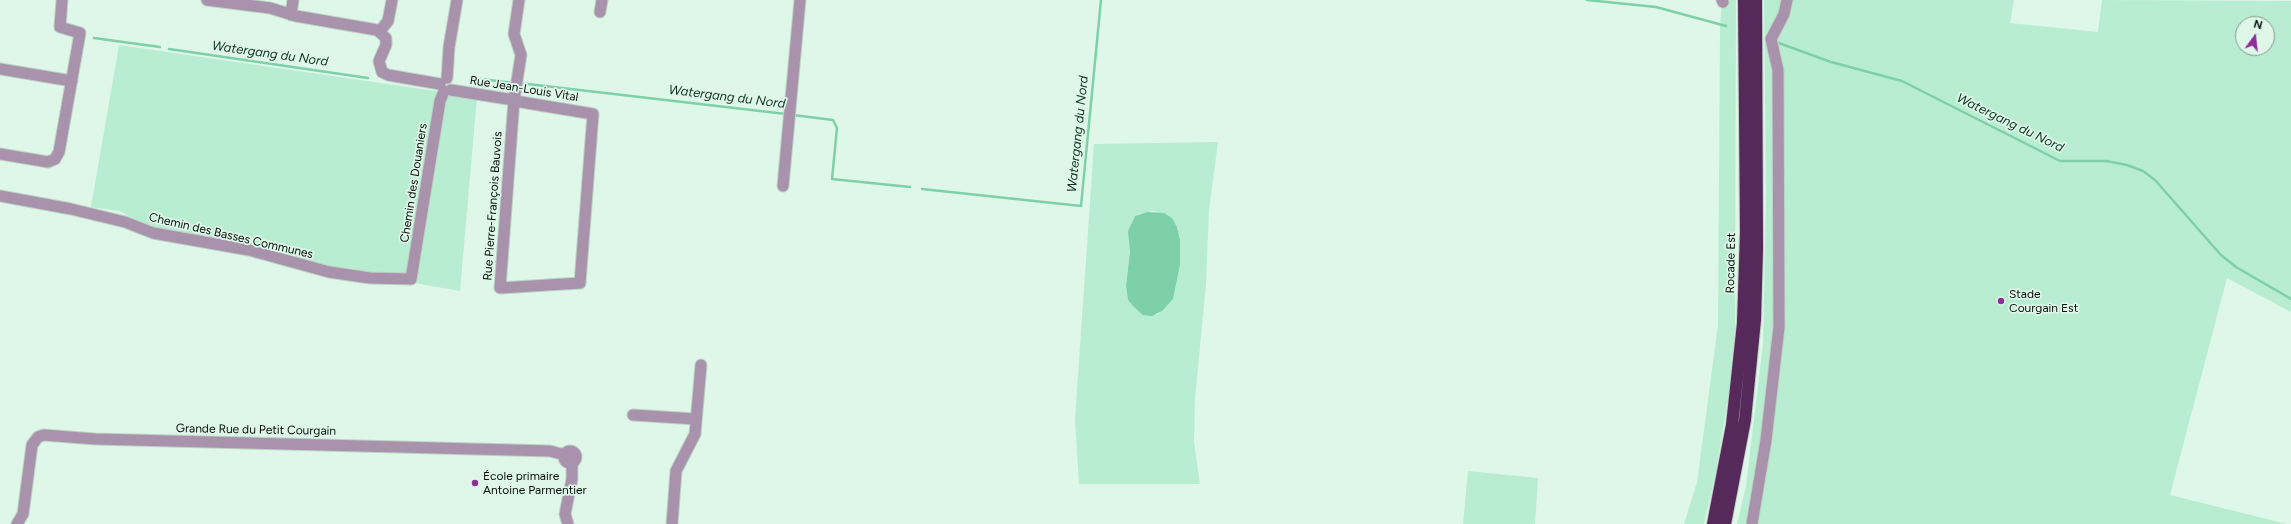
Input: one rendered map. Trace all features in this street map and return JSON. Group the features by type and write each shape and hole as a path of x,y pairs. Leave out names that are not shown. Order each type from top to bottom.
{"highway":[{"name":"Rocade Est","path":"1713,524 1734,414 1744,306 1746,200 1744,0"},
{"path":"1725,524 1745,420 1755,320 1757,248 1756,0"}],"street":[{"path":"0,154 48,162 55,159 59,152 80,33 64,30 60,27 62,0"},
{"path":"207,0 270,8 291,15 380,31 388,21 392,0"},
{"path":"291,15 293,0"},
{"name":"Chemin des Douaniers","path":"412,279 440,100 445,86 456,0"},
{"name":"Rue Pierre-François Bauvois","path":"519,0 514,34 521,55 514,100 500,288 580,283 593,114"},
{"path":"600,12 602,0"},
{"path":"783,186 800,0"},
{"path":"1752,524 1766,440 1779,326 1779,93 1778,66 1771,39 1784,14 1787,0"},
{"name":"Rue Jean-Louis Vital","path":"380,31 386,41 379,61 382,72 388,75 593,114"},
{"path":"0,69 72,81"},
{"name":"Chemin des Basses Communes","path":"0,196 71,209 125,222 153,233 249,250 329,272 370,278 412,279"},
{"path":"672,524 676,471 693,438 700,365"},
{"path":"633,415 696,419"},
{"name":"Grande Rue du Petit Courgain","path":"17,524 23,514 32,445 38,437 44,435 94,439 550,450 565,454 565,461 572,463 572,474 565,514 568,524"}],"shaded area":[{"path":"1722,0 1736,0 1735,331 1729,391 1716,472 1704,524 1684,524 1697,482 1718,325 1720,27"},
{"name":"Stade Courgain Est","path":"1764,0 2014,0 2010,23 2098,32 2102,0 2291,1 2291,312 2227,278 2170,495 2287,524 1737,524 1746,486 1763,343 1766,194"},
{"path":"119,45 477,97 460,291 346,271 154,231 120,211 91,207"},
{"path":"1218,142 1209,210 1206,284 1195,399 1194,442 1200,484 1079,484 1075,419 1094,144","holes":["1153,211 1172,218 1177,227 1180,240 1180,265 1173,299 1157,315 1133,306 1128,300 1126,286 1133,219 1138,214"]},
{"path":"1147,212 1164,213 1172,218 1177,227 1180,240 1180,265 1173,299 1162,311 1152,316 1143,315 1133,306 1128,300 1126,286 1130,251 1128,231 1135,216"},
{"path":"1468,471 1538,478 1535,524 1463,524"}],"waterway":[{"name":"Watergang du Nord","path":"922,189 1081,206 1101,0"},
{"name":"Watergang du Nord","path":"1587,0 1656,7 1726,26"},
{"name":"Watergang du Nord","path":"94,38 160,47"},
{"name":"Watergang du Nord","path":"1776,42 1831,62 1902,81 2060,161 2106,161 2127,165 2143,171 2155,180 2221,255 2236,267 2291,299"},
{"name":"Watergang du Nord","path":"169,49 368,78"},
{"name":"Watergang du Nord","path":"480,79 514,83"},
{"name":"Watergang du Nord","path":"519,83 786,114"},
{"name":"Watergang du Nord","path":"793,115 833,120 837,128 832,179 910,187"}],"place":[{"name":"Stade Courgain Est","path":"2001,301"},
{"name":"École primaire Antoine Parmentier","path":"475,483"}]}
